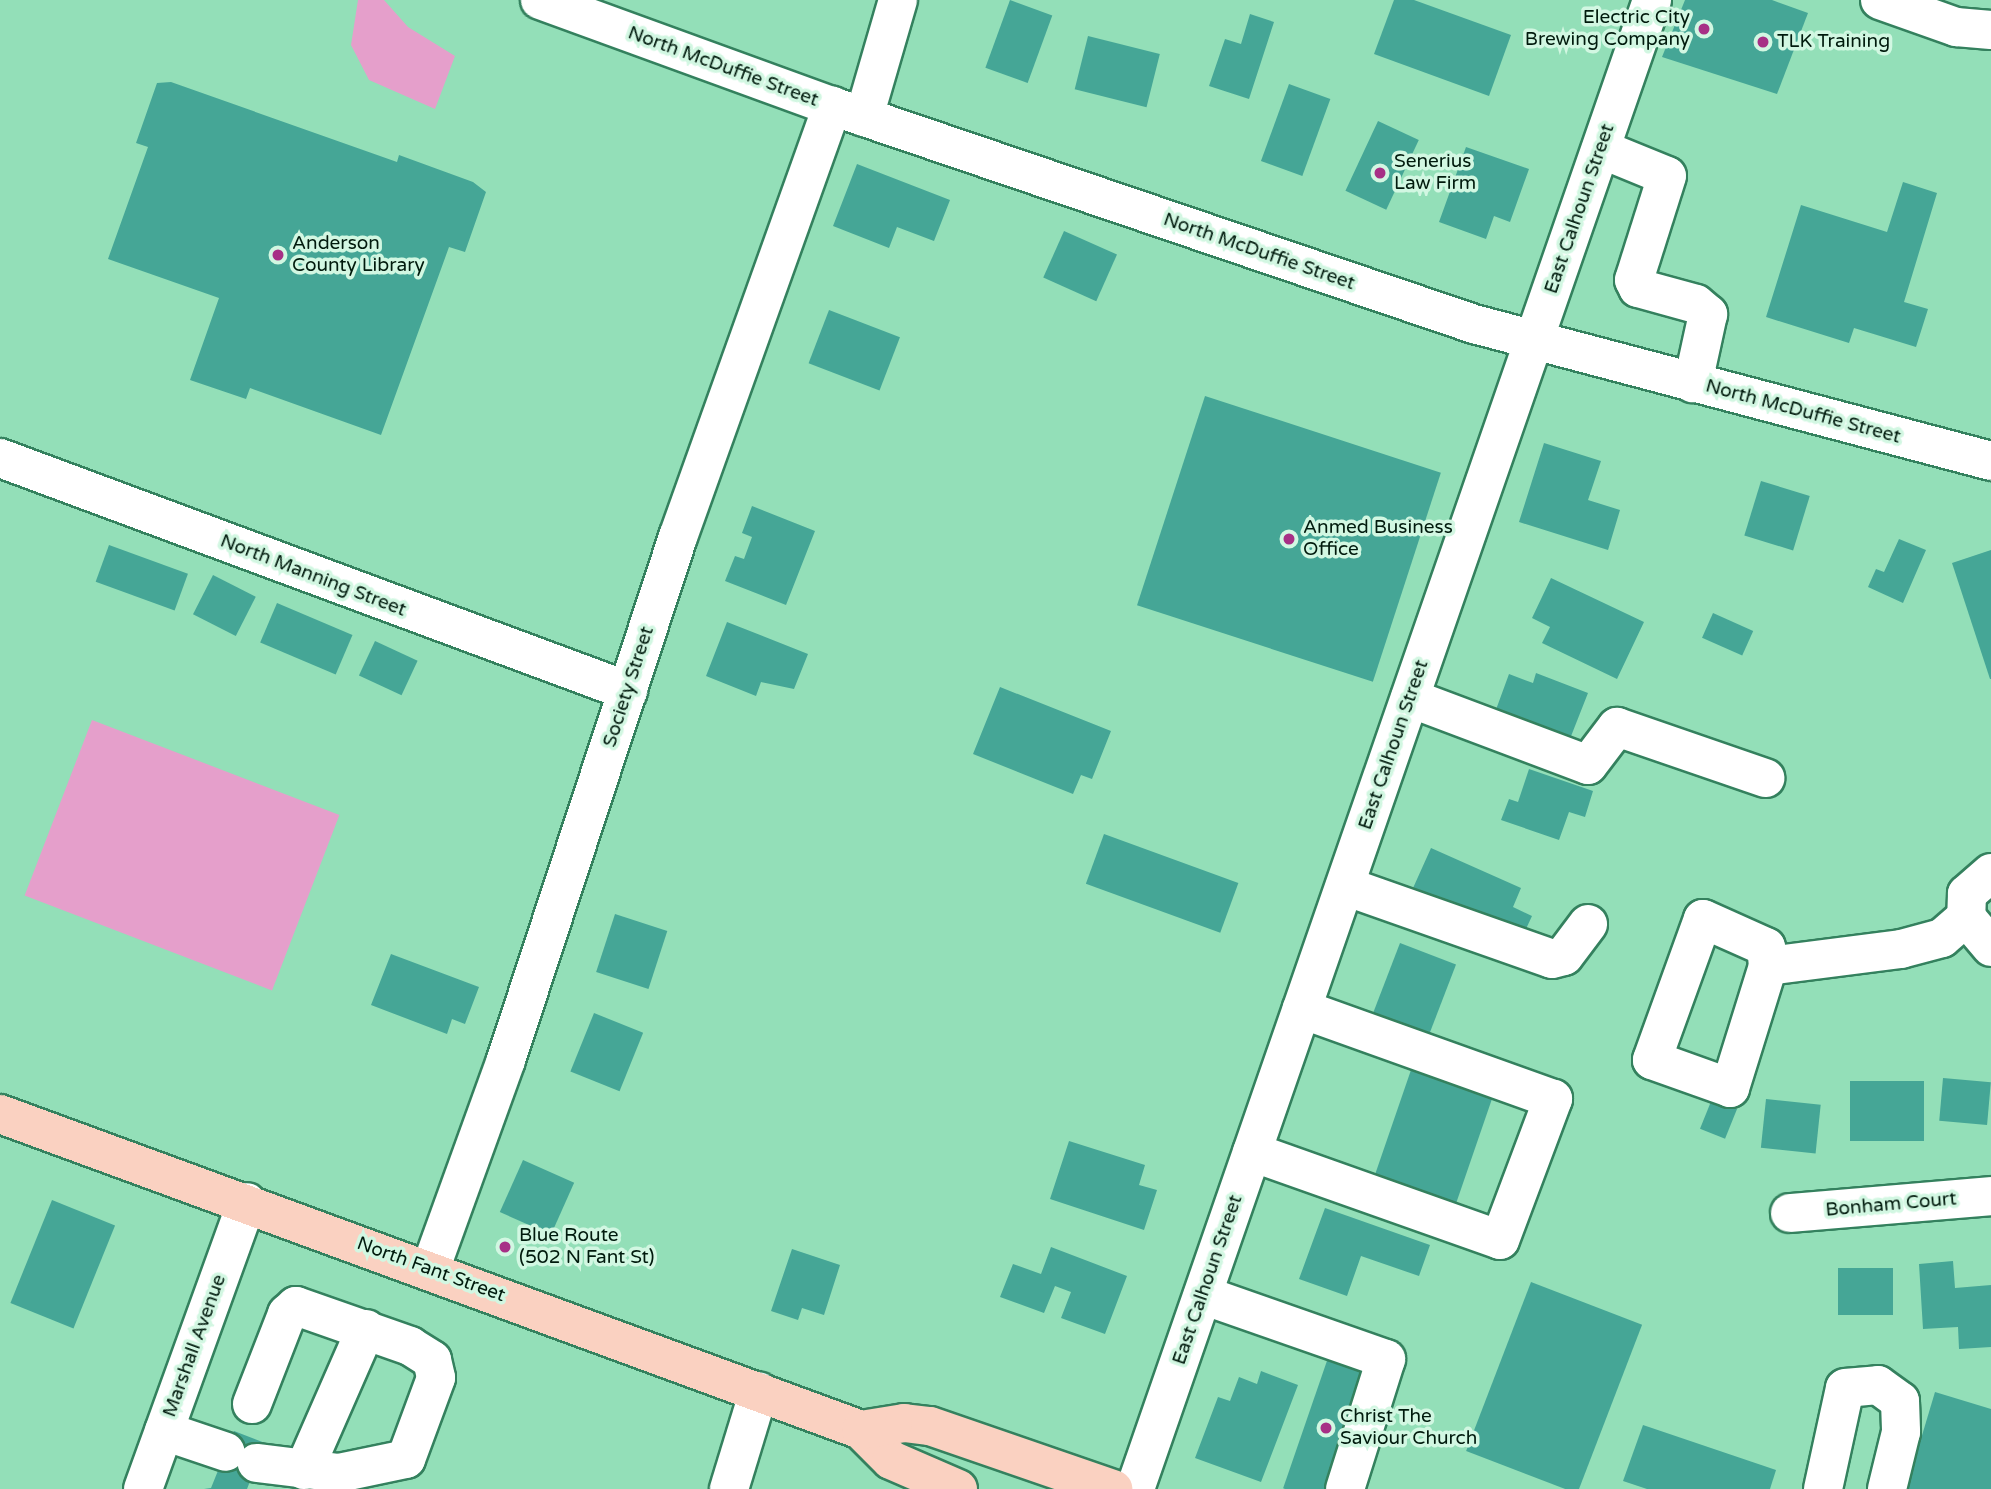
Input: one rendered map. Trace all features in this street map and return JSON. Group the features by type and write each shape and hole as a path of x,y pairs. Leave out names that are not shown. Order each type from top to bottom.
{"main road":[{"name":"North Fant Street","path":"0,1114 247,1202 861,1430 891,1460 958,1489"},
{"path":"861,1430 904,1423 930,1426 1113,1489"}],"street":[{"name":"North McDuffie Street","path":"541,0 848,112 1311,271 1535,340 1991,461"},
{"name":"Society Street","path":"430,1270 506,1060 628,691 848,112 898,0"},
{"name":"East Calhoun Street","path":"1135,1489 1652,0"},
{"path":"1880,0 1981,19"},
{"path":"1601,149 1667,176 1634,279 1638,288 1696,304 1708,314 1693,383"},
{"name":"North Manning Street","path":"0,458 628,691"},
{"path":"1410,698 1588,765 1616,727 1765,778"},
{"path":"1991,873 1967,894 1966,917 1991,947"},
{"path":"1345,886 1552,959 1564,956 1588,924"},
{"path":"1768,967 1901,949 1942,938 1966,917"},
{"path":"1252,1152 1500,1240 1553,1099 1302,1009"},
{"name":"Bonham Court","path":"1790,1213 1991,1196"},
{"name":"Marshall Avenue","path":"143,1489 247,1202"},
{"path":"1203,1295 1386,1359 1345,1489"},
{"path":"164,1431 241,1457 304,1470 373,1470 406,1459 417,1440 436,1378 432,1360 366,1329 296,1306 287,1314 252,1404"},
{"path":"304,1470 366,1329"},
{"path":"1823,1489 1845,1388 1878,1385 1900,1401 1901,1432 1887,1489"},
{"path":"729,1489 759,1391"}],"shaded area":[{"path":"358,0 384,0 408,27 455,56 435,109 369,80 351,45"},
{"path":"92,720 339,815 272,990 25,896"}],"building":[{"path":"1010,0 1052,15 1028,83 985,68"},
{"path":"1394,0 1414,0 1511,35 1489,96 1374,54"},
{"path":"1685,0 1772,0 1808,13 1777,94 1662,57"},
{"path":"1250,14 1274,22 1249,99 1209,86 1225,39 1241,44"},
{"path":"1088,36 1160,54 1146,107 1075,89"},
{"name":"Anderson County Library","path":"171,82 397,162 399,155 473,182 486,192 465,252 449,247 381,435 250,388 246,399 190,380 219,298 108,259 148,147 136,143 157,83"},
{"path":"1289,84 1330,99 1302,176 1261,161"},
{"path":"1378,121 1419,140 1386,210 1345,191"},
{"path":"1466,147 1529,169 1510,222 1494,216 1486,239 1439,222"},
{"path":"857,164 950,200 934,241 897,227 889,248 833,226"},
{"path":"1903,182 1937,193 1904,302 1928,309 1916,347 1854,328 1849,343 1766,317 1801,205 1887,232"},
{"path":"1064,231 1117,255 1096,301 1043,278"},
{"path":"829,310 900,337 880,390 809,363"},
{"name":"Anmed Business Office","path":"1205,396 1441,473 1373,682 1137,605"},
{"path":"1544,443 1601,461 1588,500 1620,510 1608,550 1519,522"},
{"path":"1761,481 1810,496 1793,550 1744,536"},
{"path":"752,506 815,531 786,605 725,581 735,556 744,559 752,537 742,533"},
{"path":"1899,539 1926,550 1903,603 1868,587 1876,569 1884,572"},
{"path":"109,545 188,574 175,610 96,582"},
{"path":"1991,550 1991,679 1990,679 1952,563"},
{"path":"213,575 256,597 236,636 193,614"},
{"path":"1551,578 1644,622 1617,679 1542,643 1550,627 1532,618"},
{"path":"277,603 352,635 336,675 260,643"},
{"path":"1713,613 1753,631 1742,656 1702,638"},
{"path":"727,622 808,654 794,689 761,682 756,696 706,676"},
{"path":"375,641 418,661 402,695 359,675"},
{"path":"1536,673 1588,693 1564,754 1490,726 1509,674 1533,683"},
{"path":"1000,687 1111,731 1092,779 1081,775 1073,794 973,754"},
{"path":"1529,769 1593,791 1585,817 1569,812 1559,840 1501,820 1509,799 1518,802"},
{"path":"1104,834 1238,883 1220,933 1086,884"},
{"path":"1431,848 1521,888 1513,907 1532,916 1518,946 1409,897"},
{"path":"615,914 667,931 648,989 596,972"},
{"path":"1400,943 1456,965 1428,1037 1372,1016"},
{"path":"391,954 479,987 465,1024 452,1019 447,1034 371,1005"},
{"path":"594,1013 643,1033 620,1091 570,1071"},
{"path":"1411,1070 1492,1098 1456,1204 1375,1176"},
{"path":"1943,1078 1991,1082 1987,1125 1939,1121"},
{"path":"1850,1081 1924,1081 1924,1141 1850,1141"},
{"path":"1712,1099 1737,1109 1725,1139 1700,1129"},
{"path":"1766,1099 1821,1105 1816,1153 1761,1148"},
{"path":"1069,1141 1145,1165 1139,1185 1157,1190 1144,1230 1050,1199"},
{"path":"523,1160 574,1183 551,1235 500,1212"},
{"path":"52,1200 115,1225 73,1328 10,1303"},
{"path":"1325,1208 1430,1245 1419,1276 1361,1256 1347,1296 1299,1279"},
{"path":"1051,1247 1127,1276 1105,1334 1061,1318 1071,1292 1055,1286 1044,1313 1000,1297 1013,1264 1041,1274"},
{"path":"792,1249 840,1265 824,1315 802,1308 798,1320 771,1311"},
{"path":"1953,1261 1955,1288 1991,1285 1991,1347 1959,1349 1958,1327 1923,1329 1919,1264"},
{"path":"1838,1268 1893,1268 1893,1315 1838,1315"},
{"path":"1531,1282 1642,1325 1579,1489 1565,1489 1466,1451"},
{"name":"Christ The Saviour Church","path":"1329,1355 1369,1369 1327,1489 1283,1488"},
{"path":"1261,1371 1298,1385 1261,1482 1195,1458 1218,1397 1230,1401 1239,1377 1257,1384"},
{"path":"1935,1392 1991,1409 1991,1489 1906,1489"},
{"path":"1643,1425 1776,1470 1770,1489 1647,1489 1623,1481"},
{"path":"234,1431 265,1443 247,1489 204,1489 211,1488"}],"place":[{"name":"Electric City Brewing Company","path":"1704,29"},
{"name":"TLK Training","path":"1763,42"},
{"name":"Senerius Law Firm","path":"1380,173"},
{"name":"Anderson County Library","path":"278,255"},
{"name":"Anmed Business Office","path":"1289,539"},
{"name":"Blue Route (502 N Fant St)","path":"505,1247"},
{"name":"Christ The Saviour Church","path":"1326,1428"}]}
